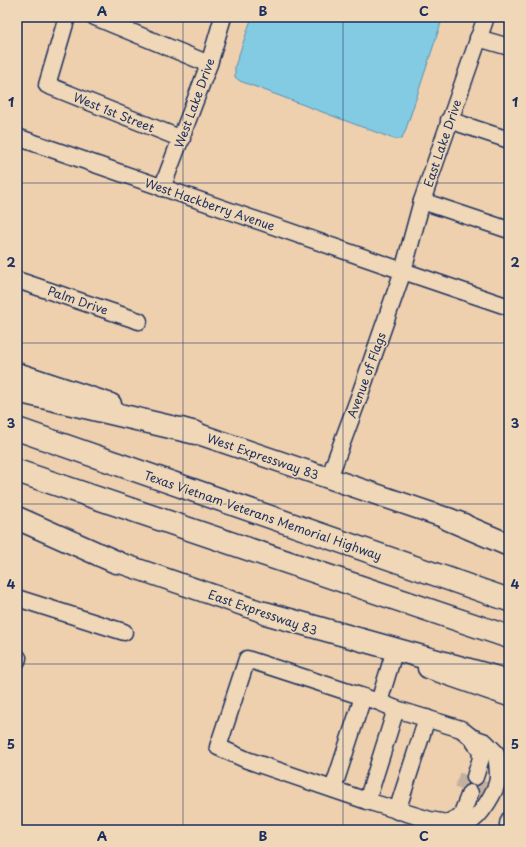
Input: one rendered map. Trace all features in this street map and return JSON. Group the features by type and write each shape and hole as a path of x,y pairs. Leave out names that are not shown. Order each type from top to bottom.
{"highway":[{"path":"17,391 196,433"},
{"name":"Texas Vietnam Veterans Memorial Highway","path":"17,429 509,600"},
{"path":"17,471 509,637"},
{"path":"17,518 116,562"},
{"path":"448,518 509,545"},
{"path":"265,613 509,681"}],"main road":[{"name":"West Expressway 83","path":"17,373 509,539"},
{"name":"East Expressway 83","path":"17,528 509,696"}],"street":[{"name":"West 1st Street","path":"67,17 47,85 182,139"},
{"path":"95,17 209,64"},
{"name":"West Lake Drive","path":"162,188 182,139 209,64 223,17"},
{"name":"East Lake Drive","path":"403,271 422,201 486,17"},
{"path":"478,38 509,47"},
{"path":"449,120 509,140"},
{"name":"West Hackberry Avenue","path":"17,137 509,307"},
{"path":"422,201 509,230"},
{"name":"Avenue of Flags","path":"329,478 359,398 403,271"},
{"name":"Palm Drive","path":"17,280 139,321"},
{"path":"17,598 124,632"},
{"path":"379,702 393,656"},
{"path":"17,657 17,661"},
{"path":"454,819 430,820 397,811 247,760 218,747 247,659 379,702 461,730 471,737 485,742 496,753 498,779 490,799 476,817 469,823 458,826 454,819 457,809 475,786 481,758 480,750 471,737"},
{"path":"333,790 363,697"},
{"path":"367,801 396,709"},
{"path":"397,811 427,718"},
{"path":"509,820 509,824"}],"water":[{"path":"252,17 443,17 405,132 401,139 394,139 240,81 235,77 235,66"}],"tunnel":[{"path":"462,790 467,775"},
{"path":"476,795 481,780"}]}
